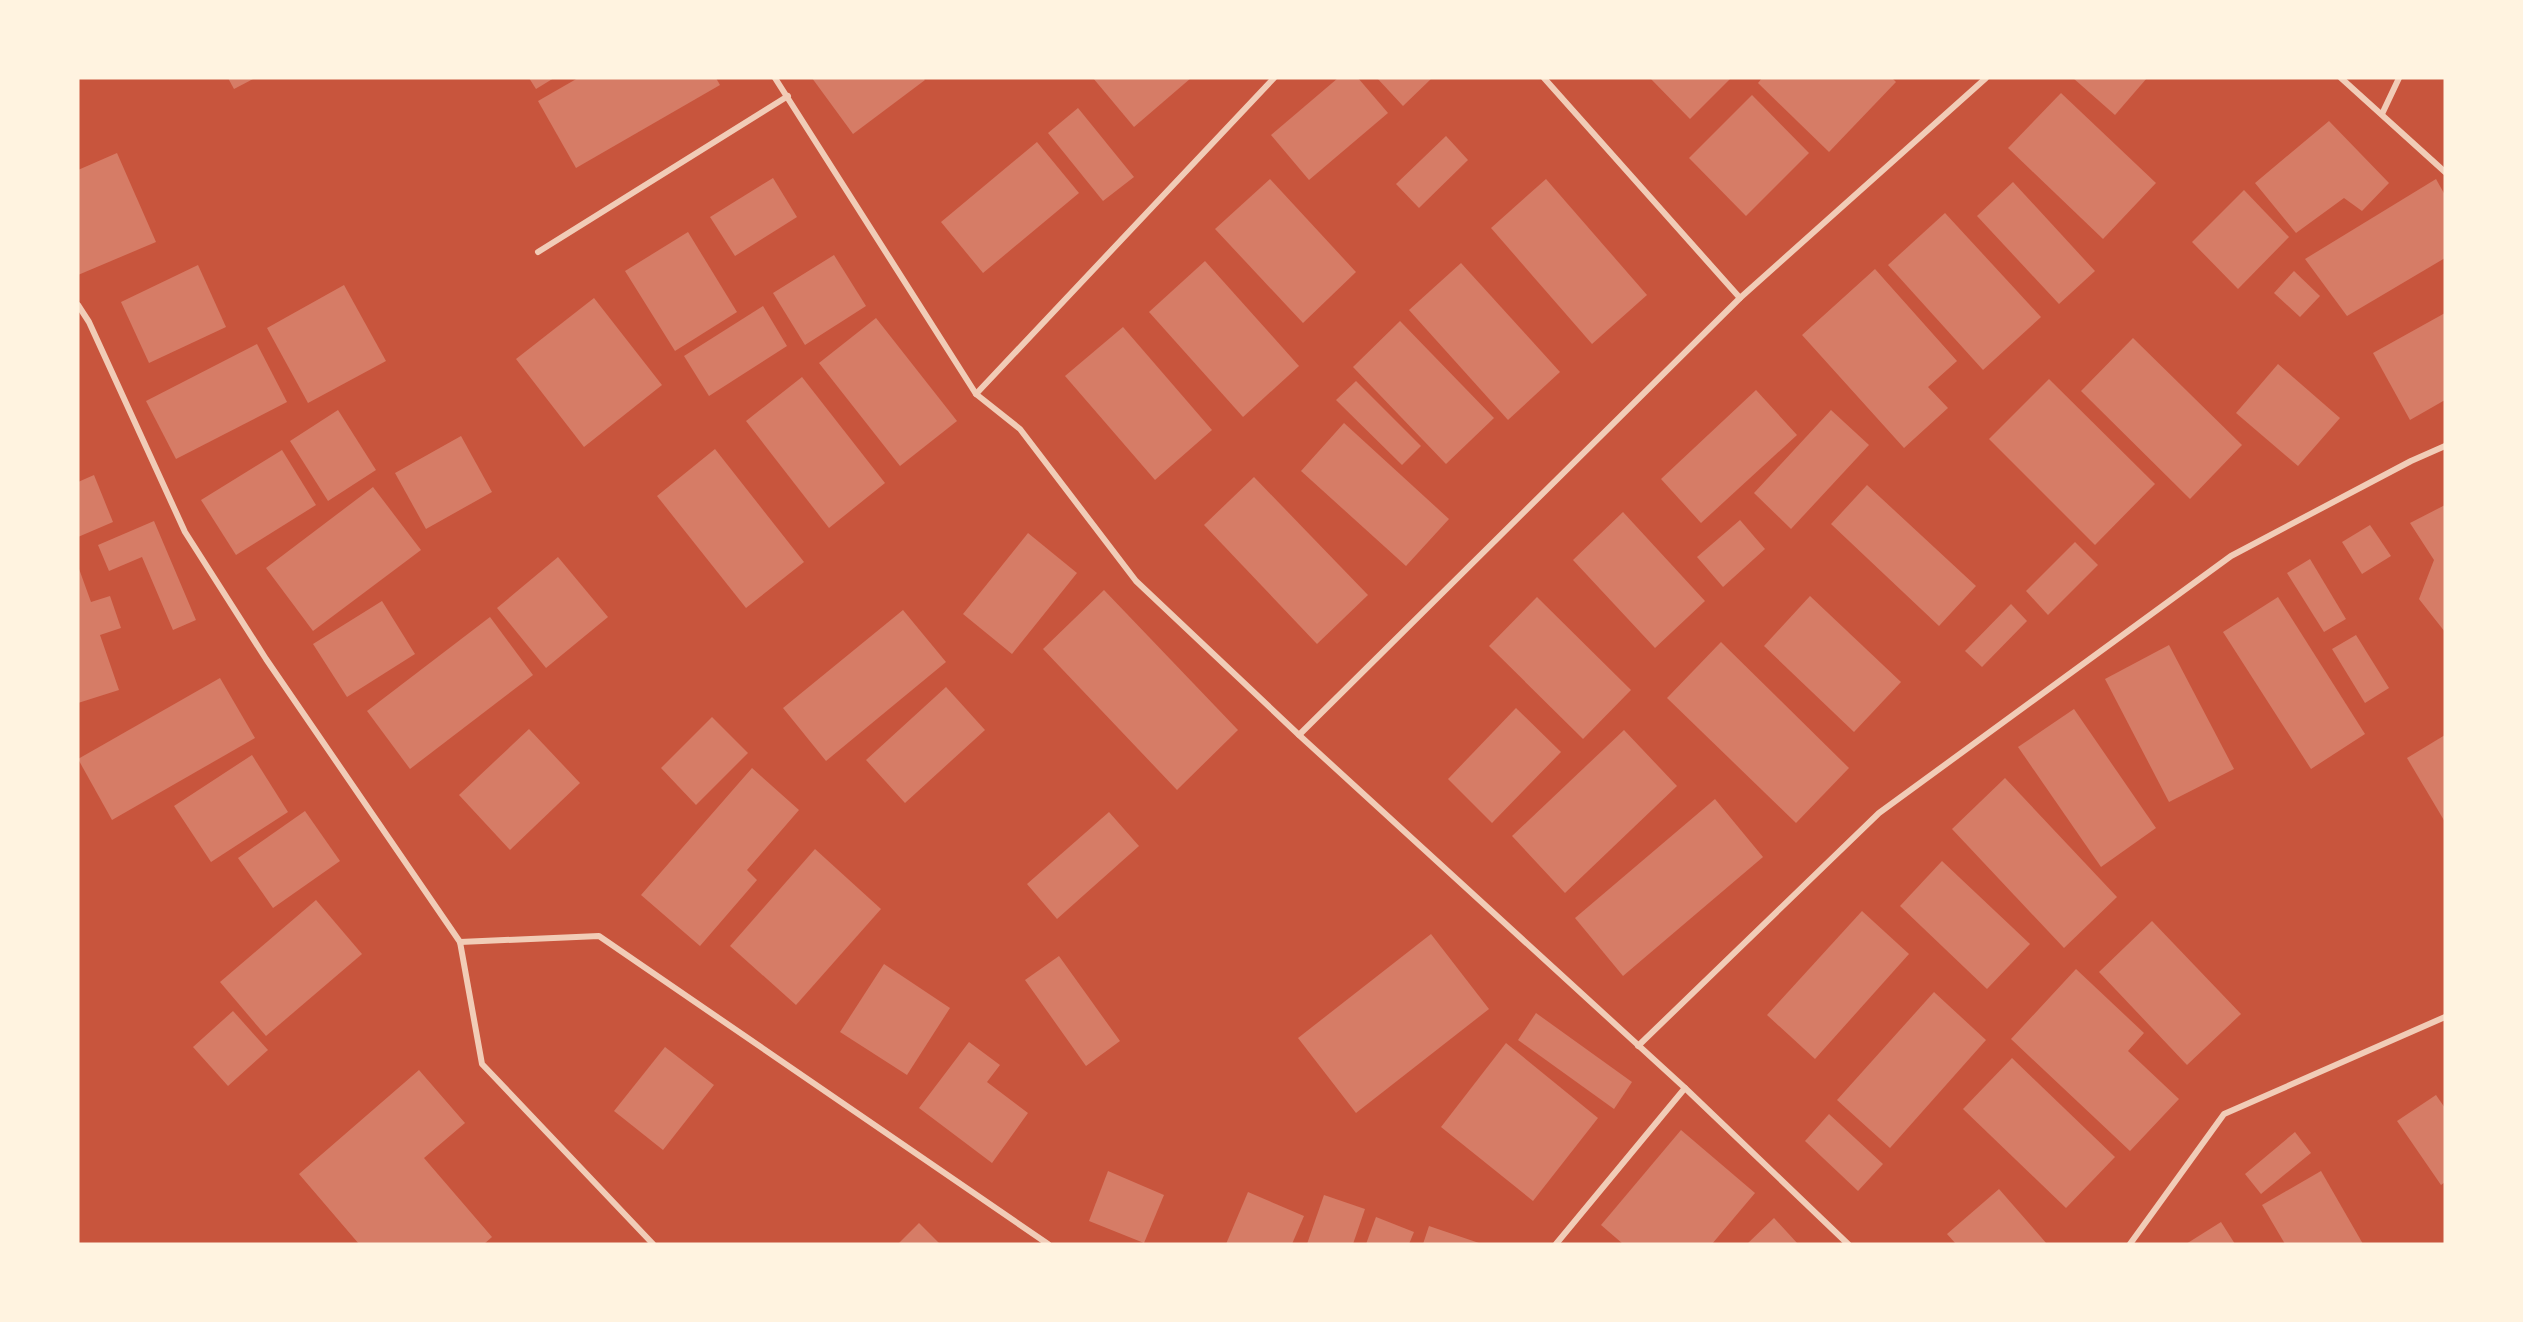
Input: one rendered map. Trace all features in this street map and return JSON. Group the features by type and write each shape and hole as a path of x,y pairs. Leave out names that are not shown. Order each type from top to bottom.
{"street":[{"path":"775,78 976,394 1020,429 1136,581 1299,735 1685,1088 1848,1244"},
{"path":"976,394 1274,78"},
{"path":"1544,78 1740,298"},
{"path":"1299,735 1740,298 1986,78"},
{"path":"2341,78 2445,172"},
{"path":"2382,114 2399,78"},
{"path":"538,252 788,96"},
{"path":"78,306 89,322 185,532 266,659 460,942 482,1064 653,1244"},
{"path":"1638,1046 1879,813 2231,555 2410,461 2445,446"},
{"path":"460,942 599,936 1048,1244"},
{"path":"2130,1244 2224,1114 2445,1017"},
{"path":"1556,1244 1685,1088"}],"building":[{"path":"228,78 255,78 234,89"},
{"path":"529,78 554,78 536,89"},
{"path":"578,78 716,78 720,85 576,168 538,101"},
{"path":"812,78 923,78 925,80 853,134"},
{"path":"1093,78 1191,78 1134,127"},
{"path":"1338,78 1358,78 1388,113 1309,180 1271,135"},
{"path":"1377,78 1432,78 1403,106"},
{"path":"1650,78 1731,78 1690,119"},
{"path":"1762,78 1892,78 1896,82 1829,152 1758,83"},
{"path":"2073,78 2147,78 2115,115"},
{"path":"2061,93 2156,183 2103,239 2008,148"},
{"path":"1752,95 1809,153 1746,216 1689,158"},
{"path":"1078,108 1134,177 1103,201 1048,133"},
{"path":"2329,121 2389,183 2362,211 2344,198 2296,233 2255,183"},
{"path":"1446,136 1468,160 1419,208 1396,184"},
{"path":"1037,142 1079,193 983,273 941,222"},
{"path":"117,153 156,242 78,275 78,170"},
{"path":"773,178 797,217 735,256 710,217"},
{"path":"1270,179 1356,272 1303,323 1215,229"},
{"path":"1546,179 1647,295 1592,344 1491,228"},
{"path":"2436,179 2445,195 2445,258 2347,316 2305,259"},
{"path":"2013,182 2095,271 2059,304 1977,216"},
{"path":"2244,190 2289,237 2238,289 2192,242"},
{"path":"1945,213 2041,317 1983,370 1888,265"},
{"path":"688,232 737,312 675,351 625,271"},
{"path":"834,255 866,306 805,345 773,293"},
{"path":"1205,261 1299,366 1243,417 1149,312"},
{"path":"1461,263 1560,372 1508,420 1409,310"},
{"path":"198,265 226,327 149,363 121,302"},
{"path":"1875,269 1957,361 1928,387 1948,408 1904,448 1802,335"},
{"path":"2294,271 2320,296 2300,317 2274,293"},
{"path":"344,285 386,361 308,403 267,328"},
{"path":"594,298 662,385 584,447 516,359"},
{"path":"763,306 787,346 709,396 684,356"},
{"path":"2445,313 2445,400 2410,420 2373,353"},
{"path":"876,318 957,421 900,466 819,363"},
{"path":"1400,321 1494,418 1446,464 1353,367"},
{"path":"1123,327 1212,430 1155,480 1065,376"},
{"path":"2133,338 2242,445 2190,499 2081,391"},
{"path":"257,344 287,402 176,459 146,401"},
{"path":"2278,364 2340,418 2298,466 2236,413"},
{"path":"802,377 885,483 829,528 746,421"},
{"path":"2049,379 2155,484 2095,545 1989,439"},
{"path":"1356,381 1421,446 1402,465 1336,400"},
{"path":"1756,390 1797,435 1701,523 1661,479"},
{"path":"338,410 376,470 328,501 290,441"},
{"path":"1831,410 1869,445 1791,529 1754,493"},
{"path":"1344,423 1449,519 1406,566 1301,471"},
{"path":"461,436 492,492 426,529 395,473"},
{"path":"715,449 804,562 746,608 657,496"},
{"path":"282,450 316,505 236,555 201,500"},
{"path":"94,475 113,522 78,537 78,482"},
{"path":"1254,477 1368,595 1317,644 1204,525"},
{"path":"1867,485 1976,586 1939,626 1831,524"},
{"path":"373,487 421,550 313,631 266,568"},
{"path":"2445,505 2445,632 2419,599 2434,560 2410,523"},
{"path":"1623,512 1705,601 1655,648 1573,560"},
{"path":"1740,520 1765,549 1723,587 1697,557"},
{"path":"154,521 196,620 173,630 142,557 109,571 98,545"},
{"path":"2370,525 2391,556 2362,574 2342,542"},
{"path":"1028,533 1077,573 1012,654 963,614"},
{"path":"2075,542 2098,565 2048,615 2026,591"},
{"path":"558,557 608,617 546,668 497,608"},
{"path":"2310,559 2346,619 2324,632 2287,573"},
{"path":"78,566 91,602 110,596 121,628 100,635 119,690 78,703"},
{"path":"1104,590 1238,730 1177,790 1043,649"},
{"path":"1810,596 1901,682 1854,732 1764,646"},
{"path":"1537,597 1631,690 1583,739 1489,646"},
{"path":"2278,597 2365,734 2311,769 2223,632"},
{"path":"382,601 415,654 347,697 313,644"},
{"path":"2011,604 2027,621 1982,667 1965,651"},
{"path":"903,610 946,662 826,761 783,708"},
{"path":"490,617 533,675 410,769 367,711"},
{"path":"2356,635 2389,688 2365,703 2332,649"},
{"path":"1721,642 1849,768 1796,823 1667,698"},
{"path":"2169,645 2234,769 2169,802 2105,679"},
{"path":"220,678 255,738 112,820 78,759"},
{"path":"946,687 985,730 905,803 866,760"},
{"path":"1516,708 1561,752 1492,823 1448,779"},
{"path":"2074,709 2156,828 2101,867 2018,747"},
{"path":"712,717 748,753 696,805 661,768"},
{"path":"529,729 580,783 510,850 459,795"},
{"path":"1624,730 1677,786 1565,893 1512,836"},
{"path":"2445,735 2445,822 2407,758"},
{"path":"252,755 288,812 211,862 174,806"},
{"path":"752,768 799,810 747,870 757,880 700,946 641,895"},
{"path":"2005,778 2117,897 2064,948 1952,829"},
{"path":"1715,799 1763,857 1623,976 1575,918"},
{"path":"305,811 340,861 273,908 238,858"},
{"path":"1109,812 1139,846 1057,919 1027,884"},
{"path":"815,849 881,909 796,1005 730,946"},
{"path":"1942,861 2030,944 1987,989 1900,906"},
{"path":"316,900 362,954 266,1036 220,982"},
{"path":"1862,911 1909,954 1815,1059 1767,1015"},
{"path":"2152,921 2241,1014 2187,1065 2099,972"},
{"path":"1431,934 1489,1009 1356,1113 1298,1038"},
{"path":"1059,956 1120,1041 1086,1066 1025,980"},
{"path":"884,964 950,1008 907,1075 840,1032"},
{"path":"2076,969 2144,1033 2128,1051 2179,1099 2130,1151 2011,1039"},
{"path":"1934,992 1986,1040 1890,1148 1837,1100"},
{"path":"233,1011 268,1050 228,1086 193,1047"},
{"path":"1536,1013 1632,1082 1614,1109 1518,1040"},
{"path":"969,1042 1000,1065 987,1082 1028,1113 992,1163 919,1108"},
{"path":"1506,1043 1598,1118 1533,1201 1441,1127"},
{"path":"665,1047 714,1085 663,1150 614,1111"},
{"path":"2012,1058 2115,1157 2066,1208 1963,1109"},
{"path":"419,1070 465,1123 424,1158 492,1237 484,1244 359,1244 299,1174"},
{"path":"2436,1095 2445,1108 2445,1182 2441,1185 2397,1121"},
{"path":"1829,1114 1883,1164 1858,1191 1805,1141"},
{"path":"1681,1130 1755,1193 1712,1244 1623,1244 1601,1225"},
{"path":"2295,1132 2311,1153 2261,1194 2245,1174"},
{"path":"1108,1171 1164,1195 1144,1243 1089,1221"},
{"path":"2321,1171 2363,1244 2285,1244 2262,1205"},
{"path":"1999,1189 2047,1244 1956,1244 1947,1234"},
{"path":"1248,1192 1304,1216 1292,1244 1226,1244"},
{"path":"1324,1195 1365,1209 1353,1244 1307,1244"},
{"path":"1376,1217 1414,1232 1409,1244 1366,1244"},
{"path":"1774,1218 1798,1244 1747,1244"},
{"path":"2221,1222 2235,1244 2186,1244"},
{"path":"919,1223 940,1244 898,1244"},
{"path":"1429,1226 1482,1244 1423,1244"}]}
